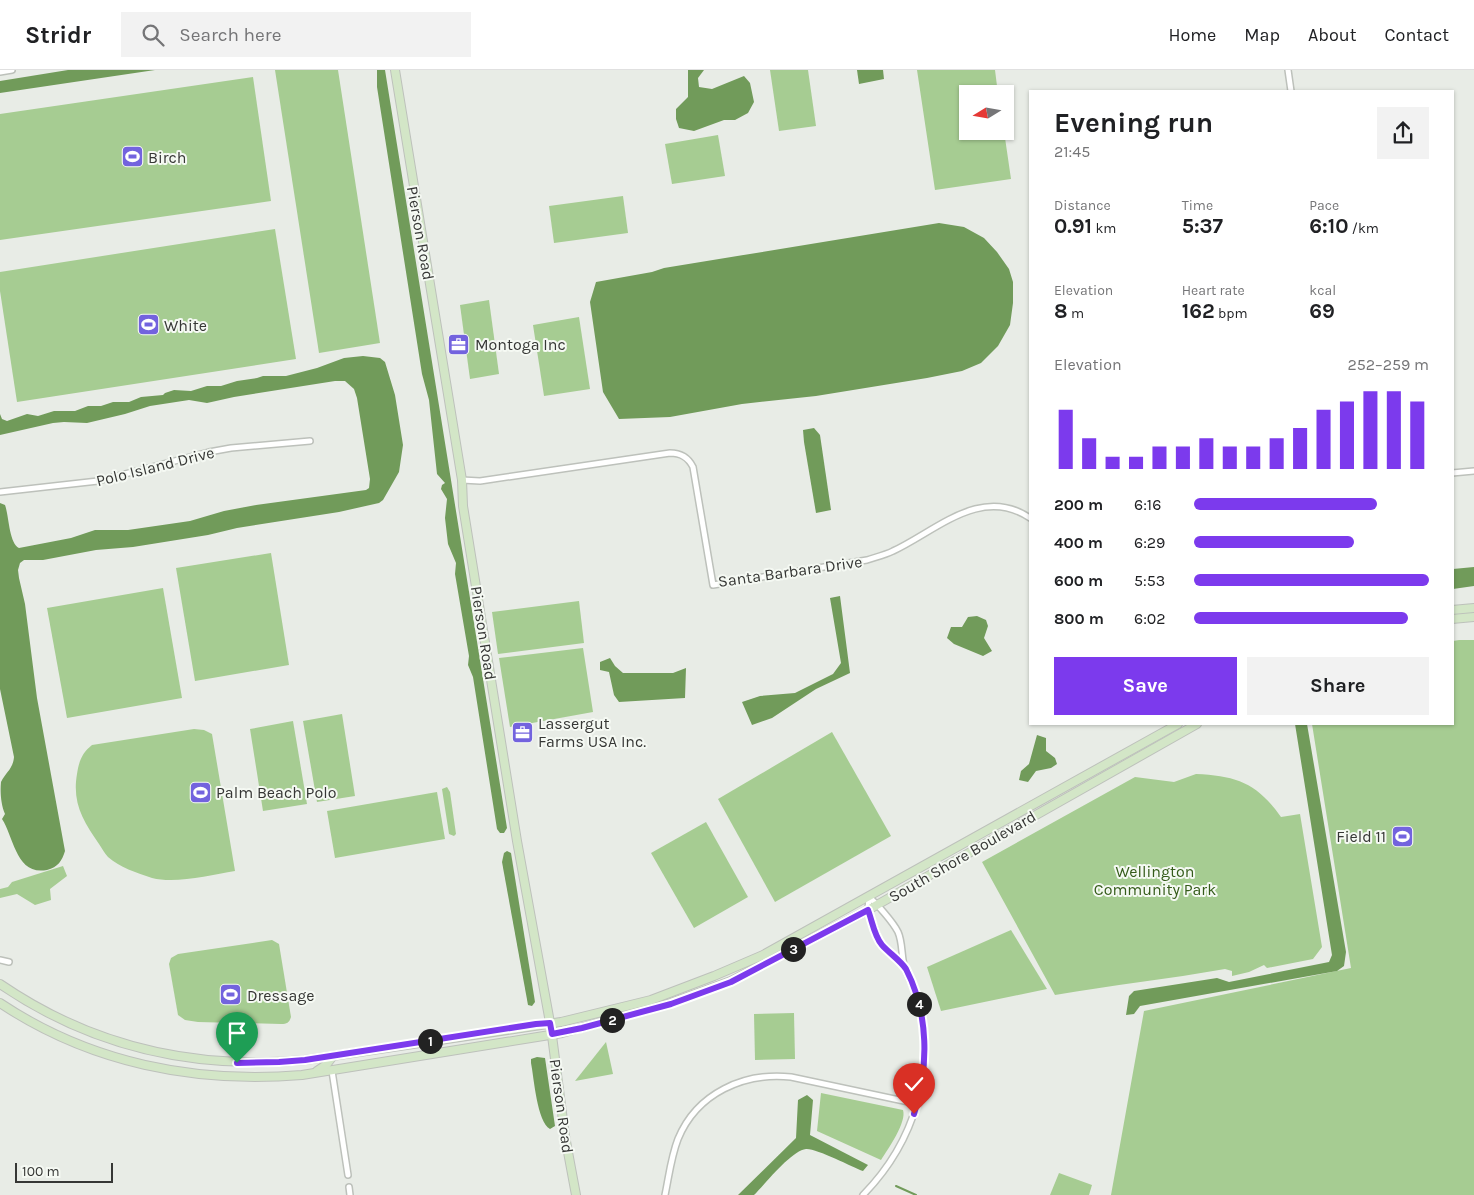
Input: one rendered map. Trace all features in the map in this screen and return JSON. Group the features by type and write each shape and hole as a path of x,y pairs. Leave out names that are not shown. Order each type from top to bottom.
{"street":[{"path":"0,72 12,70"},
{"name":"Pierson Road","path":"395,70 462,480 463,506 517,841 552,1034 573,1195"},
{"path":"1288,70 1291,90"},
{"name":"Polo Island Drive","path":"0,492 98,481 231,448 310,441"},
{"name":"Santa Barbara Drive","path":"462,480 480,480 670,453 679,454 688,459 693,467 712,585 877,557 902,547 962,513 981,507 1016,510 1029,517"},
{"path":"1454,473 1474,471"},
{"path":"1454,610 1474,608"},
{"path":"1454,619 1474,617"},
{"name":"South Shore Boulevard","path":"0,984 27,1001 73,1025 122,1043 192,1059 237,1063 279,1062 333,1056 550,1023 651,1000 763,955 1176,725"},
{"name":"South Shore Boulevard","path":"0,1003 42,1028 99,1052 141,1065 186,1074 232,1078 311,1074 582,1028 671,1004 731,982 868,910 1195,725"},
{"path":"863,1195 882,1174 898,1150 912,1121 918,1104 924,1066 923,1027 917,995 905,967 898,932 877,904 869,897"},
{"path":"869,897 868,910 880,943 905,967"},
{"path":"0,960 9,962"},
{"path":"348,1175 332,1070 337,1061 349,1053"},
{"path":"311,1074 326,1065 333,1056"},
{"path":"665,1195 674,1150 686,1124 700,1106 715,1094 744,1080 772,1076 791,1077 918,1104"},
{"path":"349,1187 350,1195"}],"green space":[{"path":"275,70 338,70 380,343 319,353"},
{"path":"770,70 808,70 816,126 779,131"},
{"path":"917,70 995,70 997,85 959,85 959,140 1005,140 1011,179 935,190"},
{"name":"Birch","path":"253,77 271,201 0,240 0,114"},
{"path":"718,135 725,176 672,184 665,144"},
{"path":"623,196 628,233 554,243 549,206"},
{"name":"White","path":"275,229 296,359 17,402 0,291 0,272"},
{"path":"489,300 499,374 470,379 460,305"},
{"path":"579,317 590,389 544,396 533,325"},
{"path":"271,553 289,665 195,681 176,568"},
{"path":"163,588 182,698 67,718 47,608"},
{"path":"579,601 584,643 498,654 492,612"},
{"path":"1474,640 1474,1195 1111,1195 1144,1011 1351,968 1312,725 1454,725 1454,641"},
{"path":"583,648 593,712 510,727 499,658"},
{"path":"342,714 355,796 317,802 303,721"},
{"path":"293,721 307,804 263,811 250,729"},
{"path":"194,729 204,730 212,734 235,871 193,878 161,880 140,874 117,864 105,854 80,811 76,784 83,754 92,745"},
{"path":"832,732 891,836 775,902 718,799"},
{"name":"Wellington Community Park","path":"1196,774 1223,777 1245,784 1263,796 1281,817 1300,814 1322,947 1313,959 1267,968 1264,965 1249,972 1232,976 1232,971 1225,969 1055,995 982,862 1135,777 1174,782"},
{"path":"447,787 450,792 456,834 454,836 449,834 442,789"},
{"path":"437,792 445,839 335,858 327,811"},
{"path":"706,822 748,897 694,928 651,853"},
{"path":"63,866 67,876 50,889 51,900 35,905 17,894 0,898 0,889 8,887 12,882"},
{"path":"1011,930 1047,989 941,1011 927,967"},
{"name":"Dressage","path":"272,940 279,944 291,1017 287,1023 198,1022 185,1020 178,1015 169,964 171,958 178,954"},
{"path":"794,1013 795,1059 755,1060 754,1014"},
{"path":"606,1042 613,1074 575,1081"},
{"path":"821,1093 903,1110 900,1128 881,1160 817,1131"},
{"path":"1059,1173 1092,1185 1089,1195 1050,1195"}],"shaded area":[{"path":"68,70 155,70 0,93 0,81"},
{"path":"377,70 385,70 507,828 504,833 500,833 497,829 473,677 468,665 469,656 455,574 456,563 448,544 445,518 447,499 441,489 445,483 437,474 429,400 422,374 377,87"},
{"path":"688,70 704,70 698,78 699,87 712,89 744,76 750,83 754,102 748,113 735,120 724,120 694,131 679,128 676,119 676,109 688,97"},
{"path":"857,70 883,70 884,79 859,84"},
{"path":"939,223 964,227 984,238 1009,269 1013,282 1010,325 998,346 981,363 962,371 927,378 816,396 742,404 670,417 619,419 603,392 590,302 596,282 664,268"},
{"path":"363,356 380,358 385,362 395,395 403,445 399,472 383,500 379,503 339,512 237,528 208,535 133,547 96,550 43,560 24,560 20,563 18,570 19,578 25,604 37,698 65,851 59,863 51,869 37,870 29,867 17,854 2,819 5,814 1,798 1,782 11,768 14,757 0,689 0,503 5,505 11,535 19,548 71,538 95,530 128,530 190,521 224,511 256,505 366,490 369,488 370,479 357,398 354,389 345,381 234,397 207,403 189,400 150,406 87,423 53,423 0,435 0,414 2,419 7,421 27,414 38,416 54,411 75,411 88,406 101,406 113,402 129,402 141,397 163,395 174,390 191,391 207,386 221,386 263,376 286,376 317,368 344,358"},
{"path":"814,428 820,435 831,510 816,513 803,430"},
{"path":"1474,567 1474,586 1454,589 1454,569"},
{"path":"840,596 850,673 816,689 772,718 752,725 742,702 760,696 795,693 833,674 841,663 830,598"},
{"path":"977,616 986,620 988,626 984,638 992,651 983,656 954,644 947,638 951,627 962,627 968,617"},
{"path":"610,658 623,673 673,673 686,668 685,698 619,702 614,695 609,672 600,670 600,662"},
{"path":"1295,725 1307,725 1346,952 1344,966 1337,971 1140,1006 1134,1014 1126,1015 1129,996 1134,991 1217,978 1229,982 1329,962 1332,955"},
{"path":"1037,735 1046,738 1046,751 1055,758 1057,764 1051,768 1036,771 1028,782 1019,780 1021,771 1029,764"},
{"path":"507,851 511,853 535,1002 532,1006 528,1005 502,862 504,853"},
{"path":"537,1057 545,1058 555,1126 550,1129 542,1118 537,1099 531,1059"},
{"path":"807,1095 813,1100 810,1135 868,1165 863,1171 826,1154 806,1149 786,1161 754,1195 738,1195 796,1138 798,1100"}],"waterway":[{"path":"896,1186 916,1195"}],"place":[{"name":"Birch","path":"132,157"},
{"name":"White","path":"148,325"},
{"name":"Montoga Inc","path":"459,344"},
{"name":"Lassergut Farms USA Inc.","path":"522,732"},
{"name":"Palm Beach Polo","path":"200,792"},
{"name":"Field 11","path":"1402,836"},
{"name":"Dressage","path":"231,995"}],"route":[{"path":"237,1063 305,1060 536,1024 550,1023 552,1034 562,1033 671,1004 731,982 868,910 880,943 905,967 917,995 925,1049 923,1079 914,1114"}]}
